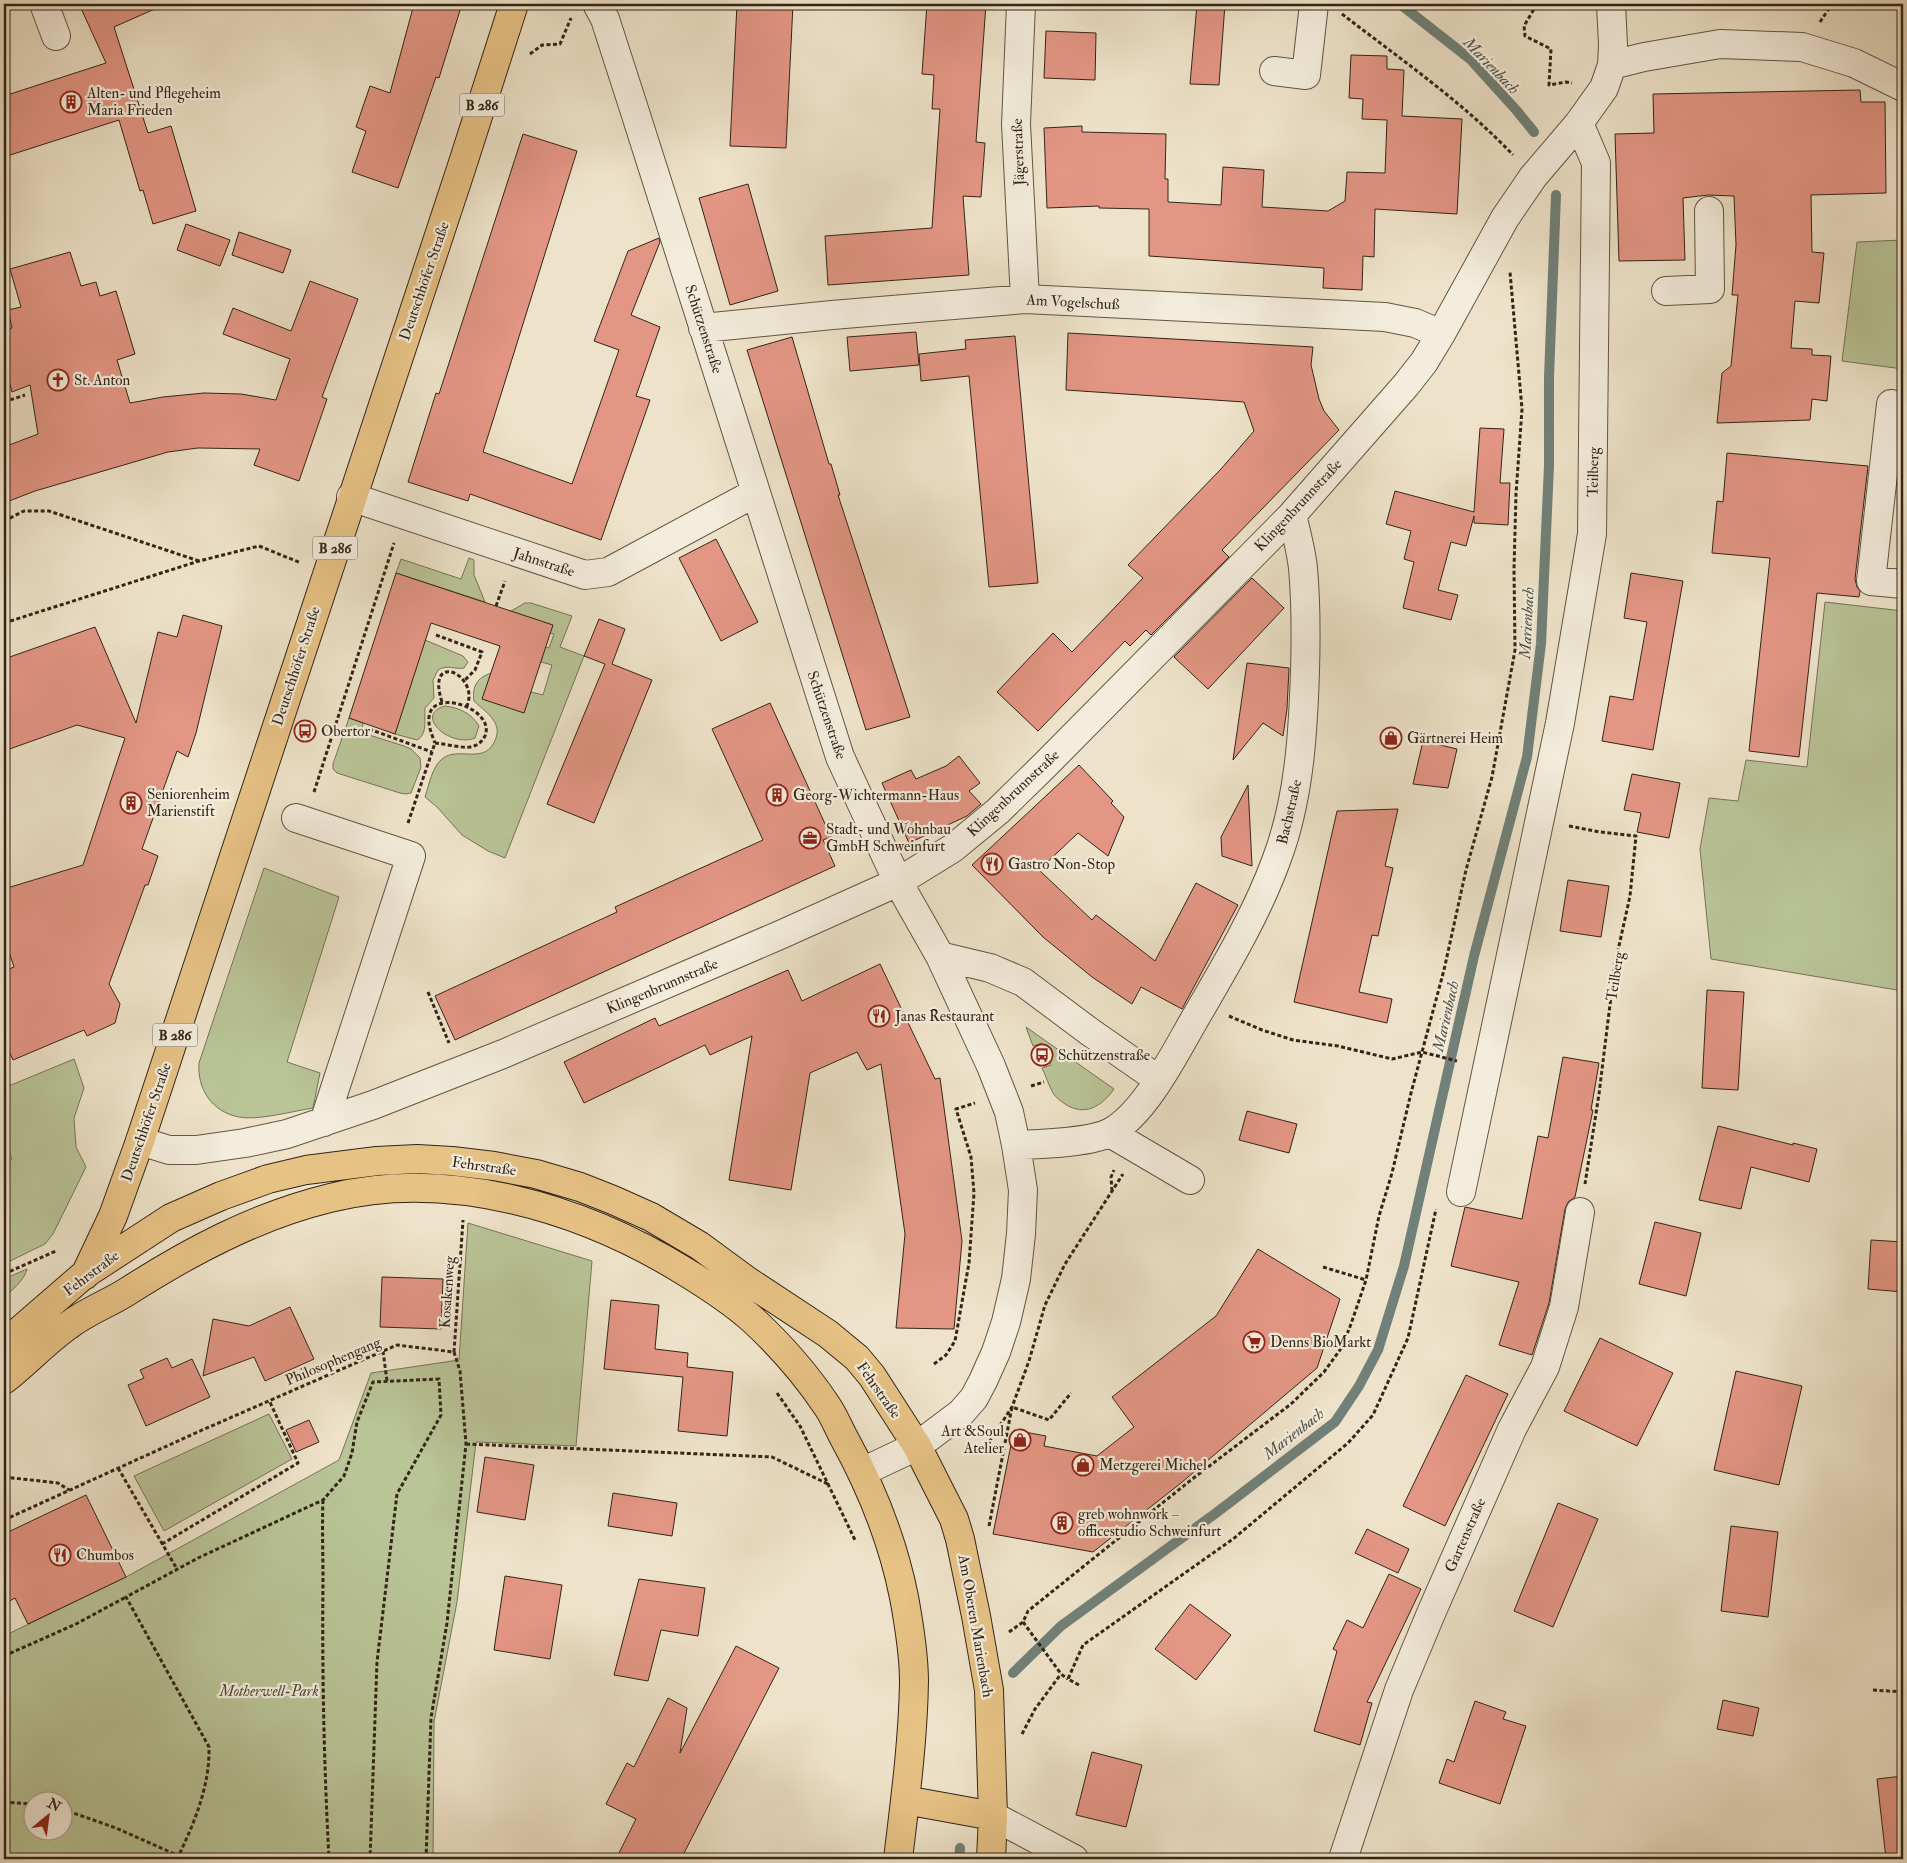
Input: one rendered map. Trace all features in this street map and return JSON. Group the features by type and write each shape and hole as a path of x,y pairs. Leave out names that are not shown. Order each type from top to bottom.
{"main road":[{"name":"Deutschhöfer Straße","path":"70,1324 85,1274 112,1216 140,1142 514,4"},
{"name":"Fehrstraße","path":"4,1344 85,1274 171,1218 236,1190 268,1179 306,1170 377,1161 417,1159 494,1166 536,1174 613,1200 650,1217 700,1246 757,1288 828,1334 857,1358 867,1370 917,1446"},
{"name":"Fehrstraße","path":"4,1380 70,1324 209,1244 280,1212 323,1200 377,1189 416,1188 510,1198 565,1213 611,1231 664,1259 709,1286 752,1319 791,1360 827,1407 862,1472"},
{"name":"Am Oberen Marienbach","path":"917,1446 954,1519 974,1606 989,1690 993,1816 991,1859"},
{"path":"862,1472 888,1541 903,1592 914,1679 905,1800 898,1859"},
{"path":"905,1800 993,1816"}],"street":[{"path":"44,4 56,36"},
{"name":"Jägerstraße","path":"1021,4 1016,124 1025,299"},
{"path":"1611,4 1612,65 1644,57 1720,44 1802,47 1854,63 1903,87"},
{"name":"Schützenstraße","path":"585,8 605,19 840,757 898,882 940,956 991,1066 1009,1112 1016,1145 1023,1190 1021,1234 1016,1279 1006,1322 996,1352 974,1398 961,1413 917,1446 862,1472"},
{"path":"1274,71 1306,74 1326,8"},
{"name":"Klingenbrunnstraße","path":"140,1142 168,1150 196,1150 245,1143 287,1134 373,1105 717,963 898,882 953,848 998,811 1292,515 1406,385 1441,334 1505,218 1533,177 1579,123 1604,88 1612,65"},
{"name":"Teilberg","path":"1461,1192 1541,820 1560,723 1592,534 1596,163 1579,123"},
{"path":"1666,291 1710,289 1709,211"},
{"name":"Am Vogelschuß","path":"703,328 1025,299 1385,317 1415,323 1441,334"},
{"path":"1890,404 1871,581 1903,584"},
{"name":"Jahnstraße","path":"352,497 585,575 608,572 755,493"},
{"name":"Bachstraße","path":"1016,1145 1088,1139 1110,1133 1130,1116 1159,1080 1241,938 1276,861 1286,830 1298,778 1303,720 1306,617 1302,566 1292,515"},
{"path":"300,819 411,856 324,1122"},
{"path":"940,956 990,968 1023,982 1159,1080"},
{"path":"1110,1133 1190,1180"},
{"name":"Gartenstraße","path":"1343,1859 1399,1690 1512,1429 1545,1367 1564,1307 1580,1212"},
{"path":"993,1816 1074,1859"}],"path":[{"path":"1537,4 1524,26 1525,36 1551,49 1549,85 1566,82"},
{"path":"560,44 585,8"},
{"path":"1326,8 1428,80 1500,142 1533,177"},
{"path":"1008,1633 1023,1622 1028,1611 1191,1480 1291,1404 1324,1372 1342,1347 1351,1324 1366,1280 1379,1216 1392,1173 1444,970 1466,870 1492,777 1515,650 1515,541 1522,409 1510,268"},
{"path":"4,402 25,395"},
{"path":"4,520 24,511 49,511 199,561"},
{"path":"300,819 403,514"},
{"path":"4,622 199,561 259,546 301,563"},
{"path":"436,635 482,652 475,670 464,681"},
{"path":"442,702 438,682 440,676 443,672 454,673 464,681 469,692 470,698 467,706"},
{"path":"399,852 435,743 430,730 430,710 436,704 442,702 467,706 479,714 485,722 487,730 479,744 469,747 435,743"},
{"path":"369,729 432,752"},
{"name":"Teilberg","path":"1541,820 1600,832 1636,836 1630,896 1615,964 1599,1094 1580,1212"},
{"path":"428,992 454,1073"},
{"path":"1235,1019 1293,1040 1338,1046 1392,1059 1422,1052 1459,1062"},
{"path":"934,1364 946,1355 955,1341 969,1263 974,1193 971,1157 956,1109"},
{"path":"1045,1305 1065,1264 1112,1191"},
{"path":"1068,1679 1083,1645 1233,1539 1348,1442 1373,1415 1408,1338 1438,1201 1461,1192"},
{"name":"Kosakenweg","path":"454,1352 463,1233"},
{"path":"4,1274 56,1251"},
{"path":"1323,1267 1366,1280"},
{"name":"Philosophengang","path":"4,1520 397,1345 454,1352"},
{"path":"383,1351 387,1381"},
{"path":"426,1859 432,1718 447,1623 466,1444 460,1371 454,1352"},
{"path":"4,1656 76,1624 177,1569 323,1500 344,1476 352,1453 357,1422 373,1382 439,1379 441,1415 397,1494 376,1662 370,1859"},
{"path":"774,1389 800,1426 855,1542"},
{"path":"987,1534 1012,1407 1049,1420 1071,1393"},
{"path":"162,1544 298,1463 270,1400"},
{"path":"466,1444 772,1457 829,1484"},
{"path":"118,1468 177,1569"},
{"path":"4,1477 58,1483 69,1490"},
{"path":"323,1500 322,1623 325,1777 329,1859"},
{"path":"72,1813 116,1828 178,1857 199,1807 206,1784 209,1748 126,1597"},
{"path":"1023,1622 1061,1674 1079,1685"},
{"path":"1018,1742 1035,1710 1061,1674"},
{"path":"1873,1690 1903,1692"},
{"path":"4,1802 22,1803"}],"green space":[{"path":"1903,240 1903,369 1842,361 1857,242"},
{"path":"469,558 474,560 474,575 485,602 396,573 401,559 461,579"},
{"path":"1825,602 1903,611 1903,991 1711,959 1700,849 1709,798 1738,801 1746,760 1807,767"},
{"path":"525,603 531,603 572,616 560,647 584,656 505,858 488,851 462,835 437,807 425,797 433,771 442,759 449,755 486,752 496,738 497,726 491,717 474,701 475,687 482,677 491,673 483,699 531,692 543,695 552,665 541,662 545,647 549,648 554,634 550,633 552,625 511,611"},
{"path":"425,640 463,656 468,662 464,668 445,667 438,670 433,680 434,698 425,708 423,734 417,740 395,734"},
{"path":"445,706 456,708 469,714 479,726 475,738 465,740 455,738 446,735 439,729 434,723 433,716 436,710"},
{"path":"349,718 363,723 362,732 411,749 420,758 421,767 411,793 400,793 337,773 333,769"},
{"path":"264,868 339,897 287,1062 320,1073 313,1108 265,1117 246,1118 221,1110 208,1098 201,1082 199,1063"},
{"path":"1026,1027 1114,1089 1104,1100 1092,1108 1079,1110 1065,1104 1053,1093 1042,1068 1051,1065 1042,1043 1033,1046"},
{"path":"74,1059 84,1088 74,1118 76,1147 86,1167 53,1234 45,1244 4,1264 4,1163 12,1159 4,1139 4,1088"},
{"name":"Motherwell-Park","path":"468,1223 592,1261 576,1446 476,1442 457,1602 434,1722 433,1859 4,1859 4,1636 126,1577 339,1460 371,1373 459,1360"},
{"path":"27,1269 21,1281 4,1297 4,1279"},
{"path":"269,1414 292,1459 164,1531 134,1476"}],"building":[{"path":"79,4 166,4 114,27 148,133 171,126 196,211 153,224 143,190 140,191 119,120 4,157 4,96 106,63"},
{"path":"414,4 462,4 439,78 436,77 398,188 352,172 366,131 356,127 370,86 390,93"},
{"path":"737,4 793,4 786,148 730,146"},
{"path":"927,4 986,4 976,142 985,143 981,197 963,196 969,275 828,285 825,236 932,228 940,109 932,109 934,75 922,74"},
{"path":"1197,4 1225,4 1219,85 1190,84"},
{"path":"1046,31 1096,33 1095,80 1044,78"},
{"path":"1351,55 1387,56 1387,69 1404,70 1402,116 1462,119 1457,214 1375,209 1374,257 1363,256 1362,290 1323,288 1324,268 1149,256 1149,209 1099,208 1099,206 1047,208 1044,128 1082,126 1082,132 1166,134 1165,179 1168,179 1168,202 1221,205 1223,167 1264,170 1262,207 1328,211 1345,201 1347,172 1385,173 1387,120 1362,119 1363,99 1349,98"},
{"path":"1860,90 1861,102 1885,102 1886,193 1811,195 1812,252 1824,253 1819,303 1795,301 1791,348 1812,349 1812,355 1831,356 1827,401 1812,399 1810,420 1717,423 1722,373 1731,366 1738,295 1732,295 1736,245 1734,196 1708,195 1683,198 1685,260 1619,261 1615,134 1654,133 1653,94"},
{"path":"523,134 577,151 483,452 572,484 619,350 594,341 628,251 659,238 660,242 631,315 660,327 636,396 650,400 601,540 470,494 468,501 408,482 436,393 439,394"},
{"path":"748,184 778,291 730,305 699,198"},
{"path":"186,224 230,240 220,266 177,250"},
{"path":"239,232 291,250 283,273 232,255"},
{"name":"St. Anton","path":"70,252 81,286 96,282 100,296 116,291 135,354 117,360 130,403 163,397 204,393 241,394 276,400 290,359 223,334 233,308 291,331 310,281 358,299 322,397 327,399 299,481 254,465 260,449 198,448 168,452 35,491 4,503 4,447 38,434 30,385 12,392 4,361 4,330 12,328 8,310 21,307 10,269"},
{"path":"916,332 919,365 850,371 847,337"},
{"path":"1068,333 1313,347 1311,365 1319,399 1324,411 1339,430 1222,550 1229,557 1151,635 1146,630 1130,646 1125,641 1038,731 997,692 1053,633 1072,652 1143,578 1128,565 1221,469 1254,431 1244,402 1066,390"},
{"path":"1015,336 1038,583 989,587 969,376 921,381 919,354 966,349 965,340"},
{"path":"792,337 829,464 831,464 840,495 838,495 910,717 866,730 747,350"},
{"path":"1480,428 1504,429 1500,483 1510,483 1508,525 1474,523 1474,516 1466,546 1451,542 1438,590 1458,595 1451,620 1403,608 1414,562 1404,559 1411,531 1386,524 1395,491 1474,512"},
{"path":"1727,453 1868,466 1855,579 1860,591 1859,597 1817,593 1799,757 1749,751 1770,558 1712,553 1717,501 1723,502"},
{"path":"716,539 758,622 721,641 679,558"},
{"path":"396,573 553,625 524,713 482,699 500,646 431,623 395,734 349,718"},
{"path":"1631,573 1683,581 1653,750 1602,741 1610,696 1633,700 1647,622 1624,618"},
{"path":"1252,578 1284,608 1208,689 1174,657"},
{"name":"Seniorenheim Marienstift","path":"183,615 222,626 196,733 188,757 177,751 142,849 158,856 148,885 145,885 109,984 120,1004 115,1023 87,1036 84,1030 13,1060 4,1040 4,971 14,967 4,937 4,889 83,865 125,738 77,725 4,751 4,659 95,627 136,723 158,632 177,637"},
{"path":"599,619 625,629 612,664 652,680 594,823 547,804 605,664 584,656"},
{"path":"1247,663 1289,668 1287,709 1283,736 1263,723 1233,760"},
{"path":"770,703 831,837 823,840 835,866 455,1040 435,996 617,912 615,907 763,840 712,729"},
{"path":"1423,741 1457,749 1448,788 1413,784"},
{"path":"959,756 980,783 969,791 981,804 967,816 909,843 882,783 911,770 916,779 946,766"},
{"path":"1079,765 1113,801 1111,803 1124,817 1108,856 1078,833 1039,870 1092,920 1096,915 1155,961 1196,883 1238,905 1182,1009 1141,987 1132,1004 1092,977 1043,937 972,865"},
{"path":"1632,774 1680,783 1669,838 1637,832 1641,813 1624,810"},
{"path":"1248,785 1252,866 1222,856 1221,837"},
{"path":"1398,809 1385,866 1393,868 1378,936 1372,935 1359,992 1392,999 1387,1023 1294,1002 1337,811"},
{"path":"1568,880 1609,886 1601,937 1560,931"},
{"path":"880,964 935,1079 940,1078 962,1241 954,1329 896,1328 905,1234 881,1064 867,1070 857,1052 810,1073 791,1190 729,1180 752,1036 710,1055 705,1045 584,1103 564,1062 655,1018 659,1026 788,970 802,1001"},
{"path":"1707,990 1744,992 1738,1090 1702,1088"},
{"path":"1563,1057 1599,1063 1591,1110 1593,1110 1575,1197 1568,1202 1565,1209 1549,1303 1532,1355 1499,1345 1519,1282 1451,1266 1465,1207 1522,1219 1538,1136 1548,1138"},
{"path":"1247,1111 1297,1124 1289,1153 1239,1140"},
{"path":"1718,1126 1793,1145 1793,1143 1817,1149 1809,1182 1751,1167 1741,1209 1699,1200"},
{"path":"1655,1222 1701,1233 1686,1296 1639,1284"},
{"path":"1871,1240 1903,1242 1903,1292 1868,1289"},
{"name":"Denns BioMarkt","path":"1258,1249 1340,1299 1317,1368 1181,1483 1093,1552 993,1534 1014,1430 1046,1436 1044,1446 1097,1456 1134,1427 1112,1397 1216,1316"},
{"path":"382,1277 443,1279 441,1329 380,1327"},
{"path":"611,1300 659,1305 655,1349 688,1353 687,1367 733,1372 727,1436 678,1431 683,1377 604,1369"},
{"path":"290,1307 314,1359 265,1381 254,1357 203,1376 213,1319 249,1326"},
{"path":"1600,1338 1673,1373 1637,1446 1564,1411"},
{"path":"167,1358 172,1368 192,1359 210,1397 146,1426 128,1385 144,1378 140,1370"},
{"path":"1736,1371 1802,1386 1779,1485 1714,1470"},
{"path":"1466,1375 1508,1394 1445,1526 1403,1506"},
{"path":"309,1420 319,1442 296,1452 286,1430"},
{"path":"485,1457 534,1465 525,1520 477,1512"},
{"path":"613,1493 677,1503 672,1536 608,1526"},
{"name":"Chumbos","path":"86,1495 126,1577 28,1624 15,1598 4,1604 4,1534"},
{"path":"1558,1503 1598,1519 1553,1627 1514,1611"},
{"path":"1731,1526 1778,1532 1768,1617 1721,1611"},
{"path":"1367,1529 1409,1549 1398,1573 1355,1553"},
{"path":"1389,1574 1421,1589 1367,1702 1372,1703 1360,1745 1314,1731 1337,1651 1333,1649 1347,1620 1363,1628"},
{"path":"505,1576 562,1585 550,1659 494,1650"},
{"path":"639,1579 705,1588 698,1636 661,1630 648,1681 614,1675"},
{"path":"1190,1604 1231,1635 1196,1680 1155,1649"},
{"path":"736,1646 779,1668 681,1859 616,1859 636,1819 606,1804 627,1763 634,1767 668,1698 687,1708 680,1753"},
{"path":"1723,1700 1759,1708 1753,1736 1717,1729"},
{"path":"1475,1701 1506,1712 1503,1719 1526,1726 1500,1804 1439,1783 1447,1759 1454,1762"},
{"path":"1092,1752 1142,1765 1126,1827 1076,1815"},
{"path":"1903,1776 1903,1859 1886,1859 1877,1779"}],"waterway":[{"name":"Marienbach","path":"1400,4 1470,59 1534,132"},
{"name":"Marienbach","path":"1013,1673 1061,1626 1216,1513 1335,1422 1359,1386 1378,1350 1404,1266 1474,956 1527,757 1541,644 1549,466 1549,377 1556,195"},
{"name":"Marienbach","path":"959,1859 960,1848"}],"place":[{"name":"Alten- und Pflegeheim Maria Frieden","path":"71,102"},
{"name":"St. Anton","path":"58,380"},
{"name":"Obertor","path":"305,731"},
{"name":"Gärtnerei Heim","path":"1391,738"},
{"name":"Georg-Wichtermann-Haus","path":"777,795"},
{"name":"Seniorenheim Marienstift","path":"131,803"},
{"name":"Stadt- und Wohnbau GmbH Schweinfurt","path":"810,838"},
{"name":"Gastro Non-Stop","path":"992,864"},
{"name":"Janas Restaurant","path":"879,1016"},
{"name":"Schützenstraße","path":"1042,1055"},
{"name":"Denns BioMarkt","path":"1254,1342"},
{"name":"Art &Soul Atelier","path":"1020,1440"},
{"name":"Metzgerei Michel","path":"1083,1465"},
{"name":"greb wohnwork – officestudio Schweinfurt","path":"1062,1523"},
{"name":"Chumbos","path":"60,1555"}]}
